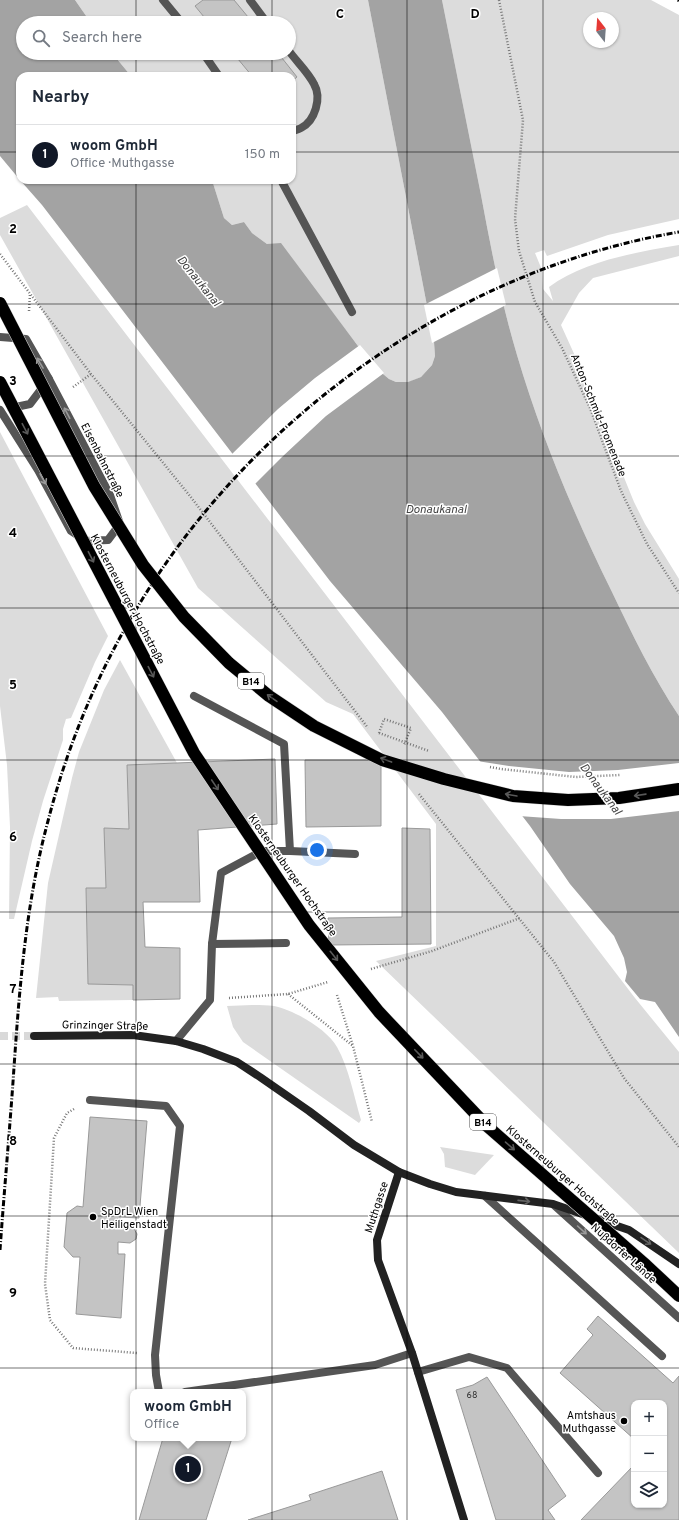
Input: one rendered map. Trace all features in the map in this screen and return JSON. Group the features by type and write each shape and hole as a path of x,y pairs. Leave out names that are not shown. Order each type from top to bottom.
{"highway":[{"name":"B14","path":"0,303 94,486 143,565 184,617 229,663 269,696 314,726 382,760 444,779 513,796 568,800 612,798 679,789"},
{"name":"Klosterneuburger Hochstraße","path":"0,382 194,753 309,926 379,1012 487,1126 646,1265 679,1296"}],"street":[{"path":"163,0 176,16"},
{"path":"250,0 262,16"},
{"path":"208,60 216,72"},
{"path":"296,60 315,84 318,96 316,110 310,121 301,128 296,130"},
{"path":"283,184 352,312"},
{"name":"Eisenbahnstraße","path":"0,337 26,339 49,379 110,495 120,524 108,540 86,541 71,531 38,470 0,410 30,404 49,379"},
{"path":"194,696 284,744 290,851"},
{"path":"176,1041 210,1000 212,944 221,873 262,851 355,854"},
{"path":"212,944 286,943"},
{"name":"Grinzinger Straße","path":"34,1036 133,1035 176,1041"},
{"name":"Muthgasse","path":"176,1041 203,1049 237,1062 260,1076 354,1145 399,1172 377,1240 378,1260 412,1353 464,1520"},
{"path":"90,1100 166,1106 180,1126 155,1355 158,1389"},
{"name":"Nußdorfer Lände","path":"399,1172 456,1192 553,1204 629,1230 679,1264"},
{"path":"485,1196 662,1356"},
{"name":"Nußdorfer Lände","path":"553,1204 679,1318"},
{"path":"206,1389 375,1365 412,1353"},
{"path":"418,1372 469,1357 507,1368 598,1473"}],"path":[{"name":"Anton-Schmid-Promenade","path":"499,0 523,120 515,219 519,251 535,302 562,348 590,408 621,491 647,544 679,593"},
{"path":"0,254 91,374 190,496 371,732"},
{"path":"407,739 411,728 384,719 379,733 436,753"},
{"path":"487,766 501,769 576,777 622,775"},
{"path":"415,788 554,962 624,1078 679,1147"},
{"path":"334,988 353,1046 372,1122"},
{"path":"288,994 353,1046"},
{"path":"90,1100 67,1113 54,1138 45,1284 50,1320 73,1348 155,1355"}],"shaded area":[{"path":"75,0 368,0 434,342 435,356 432,365 421,377 409,382 396,382 389,379 358,346 317,292 267,244 252,233 244,222 232,225 224,218 213,184 296,184 296,72 128,72 118,60 296,60 296,16 86,16"},
{"path":"442,0 651,0 679,15 679,219 608,235 547,256 544,250 535,253 542,270 543,289 553,301 549,287 578,270 611,259 679,245 679,256 593,278 579,293 561,325 586,380 634,502 645,524 679,579 679,716 643,655 584,534 559,475 526,385 511,335 497,275"},
{"path":"27,205 635,998 679,1052 679,1253 376,961 436,946 436,824 353,714 326,702 198,588 0,235 0,218"},
{"path":"0,432 108,636 71,718 66,719 63,729 63,740 43,801 32,841 14,919 9,919 10,827 7,765 0,706"},
{"path":"120,660 177,763 127,766 129,829 105,828 106,888 86,888 88,984 133,985 133,1000 59,1001 58,997 36,998 48,883 72,778 79,752 104,690"},
{"path":"266,1005 282,1008 309,1021 332,1040 341,1055 348,1073 361,1120 359,1123 243,1042 233,1027 227,1006"},
{"path":"440,1147 494,1155 475,1175 445,1167 444,1154"}],"water":[{"path":"0,0 75,0 86,16 16,16 16,60 118,60 128,72 16,72 16,175 0,156"},
{"name":"Donaukanal","path":"368,0 442,0 497,275 511,335 526,385 559,475 584,534 643,655 679,716 679,1037 655,1002 640,999 625,981 627,972 624,958 614,936 570,884 530,826 442,712 330,581 42,205 24,184 213,184 224,218 232,225 244,222 252,233 267,244 281,243 358,346 389,379 396,382 408,382 421,377 432,365 435,356 434,342"}],"pier":[{"path":"497,268 506,305 432,343 424,305"},
{"path":"360,345 384,373 326,416 254,485 231,455 278,409 315,378"},
{"path":"477,761 569,772 618,770 679,763 679,811 611,819 561,819 519,816"}],"building":[{"path":"203,0 234,0 247,16 203,16 195,6"},
{"path":"239,60 284,60 293,72 249,72"},
{"path":"275,759 277,824 198,830 200,902 143,902 145,947 180,948 180,999 133,1000 133,985 88,984 86,888 106,888 104,828 129,829 127,765"},
{"path":"305,760 381,760 381,826 306,827"},
{"path":"402,828 430,829 431,944 329,945 328,918 402,917"},
{"name":"SpDrL Wien Heiligenstadt","path":"90,1117 147,1121 139,1218 120,1217 119,1227 134,1229 137,1234 136,1239 130,1243 118,1242 118,1254 125,1254 121,1318 76,1314 80,1257 73,1257 64,1247 67,1213 77,1206 83,1207"},
{"name":"Amtshaus Muthgasse","path":"598,1316 673,1383 679,1376 679,1520 581,1520 631,1468 631,1508 667,1508 667,1400 631,1400 631,1436 560,1373 593,1335 587,1329"},
{"name":"Amtshaus Muthgasse","path":"487,1377 566,1496 548,1510 555,1520 496,1520 456,1390 473,1385"},
{"path":"162,1441 231,1441 206,1520 139,1520"},
{"path":"382,1471 398,1520 248,1520 311,1500 309,1495"}],"tunnel":[{"path":"0,1036 34,1036"}],"railway":[{"path":"0,1250 24,950 28,918 40,853 65,763 87,706 99,678 127,624 143,598 190,530 245,467 306,410 373,359 444,315 520,278 598,251 679,232"}],"place":[{"name":"SpDrL Wien Heiligenstadt","path":"93,1217"},
{"name":"Amtshaus Muthgasse","path":"624,1421"},
{"name":"woom GmbH","path":"188,1469"}]}
